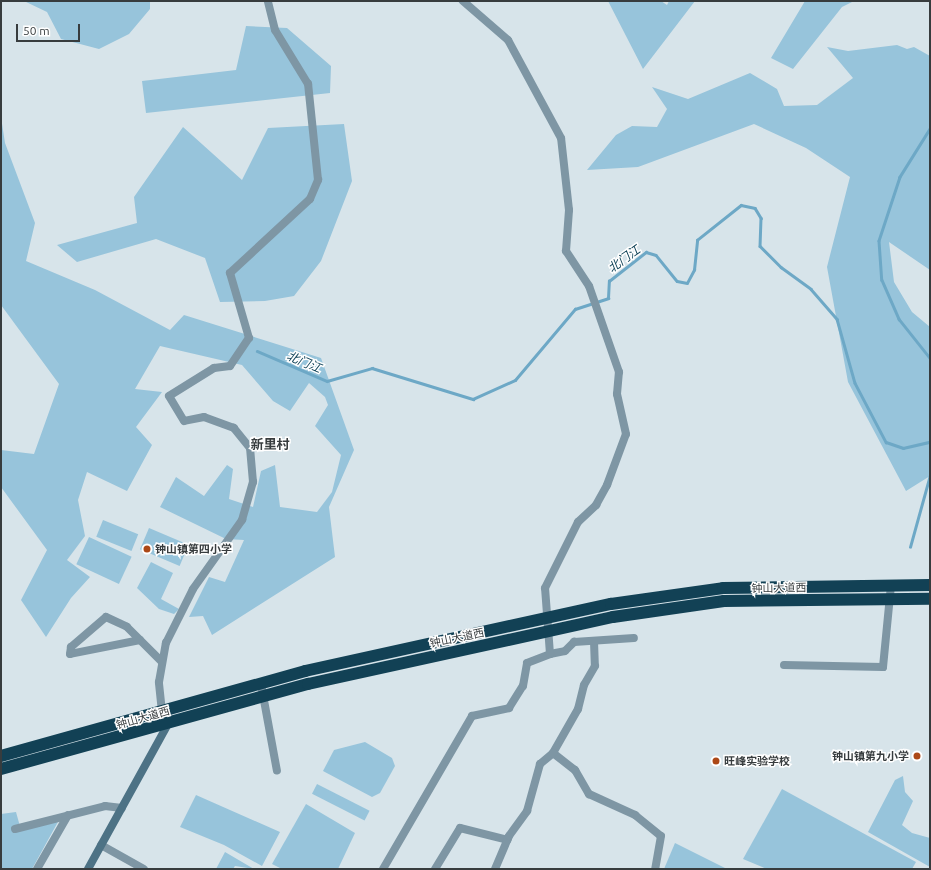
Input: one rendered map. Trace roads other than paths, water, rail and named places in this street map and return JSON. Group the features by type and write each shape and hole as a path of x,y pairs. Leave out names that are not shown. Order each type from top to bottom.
{"highway":[{"name":"钟山大道西","path":"1,756 261,684 611,604 723,588 930,585"},
{"name":"钟山大道西","path":"1,769 263,697 613,617 724,601 930,599"}],"street":[{"path":"88,869 168,724 162,712 159,682 161,661 166,642 193,589 242,520 253,482 250,448 234,428 204,417 184,421 168,396 214,368 230,366 249,338 230,273 310,199 318,180 308,84 275,30 268,1"},
{"path":"463,1 508,40 561,138 569,210 566,251 592,294 596,310 619,372 617,394 626,434 607,485 596,505 578,522 544,588 550,631 550,654"},
{"path":"470,1 476,12"},
{"path":"784,666 883,667 891,586"},
{"path":"140,640 70,654 71,647 106,617 127,627 140,640 161,661"},
{"path":"383,869 472,716 509,708 523,686 527,663 565,650 574,642 634,638"},
{"path":"495,869 508,840 527,811 540,764 553,753 578,709 584,685 595,666 594,641"},
{"path":"261,684 277,771"},
{"path":"553,753 575,770 588,794 634,815 661,836 655,869"},
{"path":"15,829 105,806 122,808"},
{"path":"37,869 68,815"},
{"path":"434,869 460,828 508,840"},
{"path":"101,846 144,869"}],"waterway":[{"path":"930,129 900,177 879,241 882,280 899,319 930,358"},
{"name":"北门江","path":"257,351 327,381 372,368 473,399 515,380 575,309 608,298 609,281 646,252 656,255 677,281 687,283 694,270 697,240 741,205 755,208 761,218 760,246 781,267 811,289 837,319 855,383 886,442 903,448 930,442"},
{"path":"910,547 930,475"}],"place":[{"name":"钟山镇第四小学","path":"147,549"},
{"name":"钟山镇第九小学","path":"917,756"},
{"name":"旺峰实验学校","path":"716,761"}],"district":[{"name":"新里村","path":"270,444"}]}
